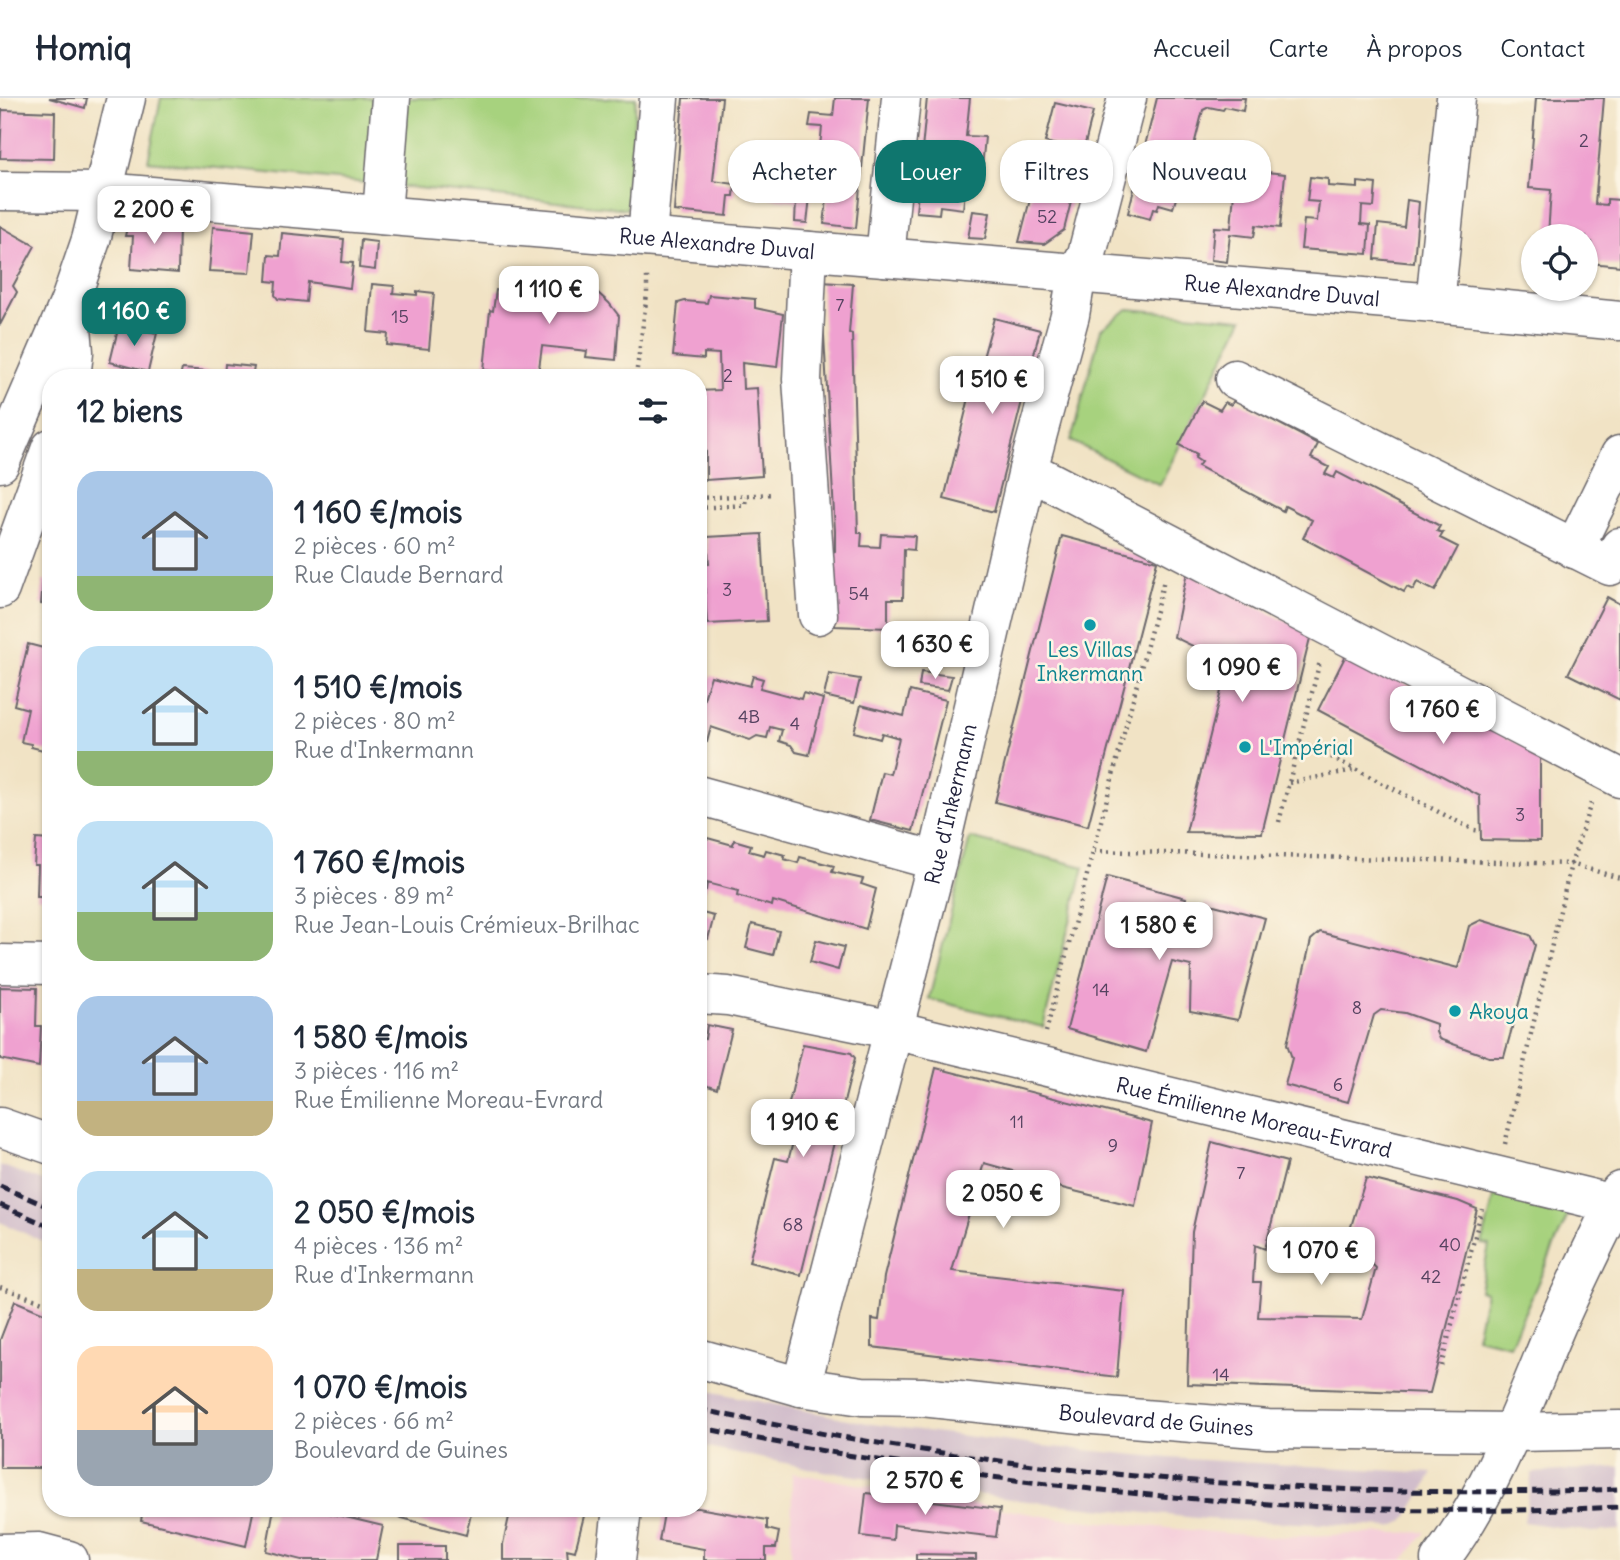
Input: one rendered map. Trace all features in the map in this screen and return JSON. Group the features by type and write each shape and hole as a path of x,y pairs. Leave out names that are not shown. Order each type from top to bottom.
{"street":[{"path":"0,463 70,301 91,240 125,98"},
{"path":"382,215 391,98"},
{"path":"647,237 659,98"},
{"path":"885,257 901,98"},
{"name":"Rue d'Inkermann","path":"801,1387 937,861 1028,470 1070,315 1077,273 1087,254 1127,98"},
{"path":"1434,303 1456,98"},
{"name":"Rue Alexandre Duval","path":"0,191 103,192 1434,303 1620,321"},
{"path":"808,251 802,379 818,615"},
{"path":"70,301 74,352 72,369"},
{"path":"1235,379 1610,566 1620,547"},
{"path":"1574,549 1620,455"},
{"path":"1028,470 1611,773"},
{"path":"0,589 42,473"},
{"path":"707,797 937,861"},
{"path":"0,964 42,965"},
{"name":"Rue Émilienne Moreau-Evrard","path":"707,995 728,996 894,1030 1494,1175 1617,1198"},
{"path":"0,1127 42,1142"},
{"path":"1440,1560 1467,1520 1514,1432 1555,1329 1617,1198"},
{"name":"Boulevard de Guines","path":"707,1361 801,1387 862,1396 922,1397 1081,1414 1268,1429 1514,1432 1620,1430"},
{"path":"616,1560 621,1517"},
{"path":"0,1553 39,1552 69,1560"}],"path":[{"path":"637,369 647,294 647,237"},
{"path":"707,497 808,493"},
{"path":"707,507 745,505 746,495"},
{"path":"1038,1065 1173,545"},
{"path":"1279,822 1329,626"},
{"path":"1300,741 1474,830 1481,831"},
{"path":"1289,782 1355,770"},
{"path":"1441,1366 1494,1175 1571,864 1611,773"},
{"path":"1094,852 1571,864 1620,878"},
{"path":"0,1287 42,1302"}],"shaded area":[{"path":"0,1165 42,1181 42,1241 0,1222"},
{"path":"707,1391 872,1424 1042,1446 1169,1458 1433,1473 1405,1521 1391,1527 1206,1519 1017,1500 823,1471 707,1447"},
{"path":"1620,1467 1620,1530 1592,1532 1524,1522 1532,1473"},
{"path":"792,1473 1056,1518 1269,1537 1426,1532 1403,1560 791,1560"}],"green space":[{"path":"161,98 636,98 627,209 148,161"},
{"path":"1128,309 1243,319 1160,485 1071,441 1101,329"},
{"path":"970,838 1084,867 1043,1027 929,999"},
{"path":"1495,1194 1569,1213 1510,1345 1476,1337 1486,1292 1480,1290 1489,1245 1482,1244"}],"building":[{"path":"49,98 87,98 85,108"},
{"path":"683,98 722,98 713,181 728,183 727,216 674,211"},
{"path":"835,98 869,98 861,178 861,140 821,140 822,127 809,126 811,114 833,116"},
{"path":"927,98 970,98 966,136 985,137 985,140 923,140"},
{"path":"1157,98 1245,98 1243,111 1225,107 1223,110 1209,107 1203,110 1195,140 1146,140"},
{"path":"1536,98 1604,98 1595,204 1607,205 1607,199 1620,200 1620,266 1598,264 1598,224 1549,224 1551,190 1529,188"},
{"path":"1055,103 1093,112 1086,140 1046,140"},
{"path":"2,110 55,112 54,159 0,158"},
{"path":"1271,173 1285,174 1280,228 1256,225 1254,237 1230,234 1227,262 1211,260 1214,227 1231,228 1233,203 1271,203"},
{"path":"1310,177 1328,179 1328,186 1358,188 1358,182 1376,184 1374,207 1362,206 1361,224 1370,225 1368,254 1301,249 1304,220 1317,221 1319,202 1307,201"},
{"path":"1407,200 1419,202 1414,263 1375,259 1378,224 1404,227"},
{"path":"796,203 809,203 807,223 795,222"},
{"path":"827,203 858,203 856,228 824,224"},
{"path":"917,203 964,203 963,209 940,206 939,214 916,212"},
{"path":"1029,203 1071,203 1064,230 1044,244 1019,242"},
{"path":"1131,203 1175,203 1173,208 1159,204 1157,210 1153,209 1150,219 1128,213"},
{"path":"973,211 990,213 985,239 968,238"},
{"path":"129,219 179,224 178,273 131,269 133,236 125,236"},
{"path":"0,226 35,246 13,286 17,292 0,325"},
{"path":"213,227 254,231 250,273 209,271"},
{"path":"282,233 344,239 342,262 353,263 350,288 308,282 306,302 278,299 275,295 276,282 267,281 269,255 280,256"},
{"path":"361,240 377,242 375,270 359,268"},
{"path":"549,280 580,282 609,303 619,316 616,360 586,357 587,351 542,346 539,369 484,369 490,310 493,311 496,290 517,291 518,287 547,290"},
{"path":"821,282 853,284 849,333 852,334 858,533 862,533 861,546 880,547 881,534 915,536 914,550 904,549 903,599 888,599 888,628 835,626 832,552 835,551 835,531"},
{"path":"372,284 394,286 393,293 434,293 429,349 387,345 388,334 368,332"},
{"path":"709,295 755,299 755,308 783,314 777,367 742,363 743,389 757,388 762,476 707,480 707,391 720,390 719,354 704,353 704,359 673,356 678,303 707,303"},
{"path":"994,318 1040,330 994,512 944,499 971,390 974,390"},
{"path":"119,325 157,333 149,369 137,369 110,362"},
{"path":"225,364 254,367 254,369 225,369"},
{"path":"1234,400 1318,444 1311,458 1329,467 1325,474 1334,478 1337,472 1440,526 1437,531 1443,533 1440,538 1458,547 1435,591 1417,582 1413,590 1407,587 1404,592 1303,538 1312,520 1285,506 1283,511 1198,466 1201,462 1195,458 1197,454 1179,445 1202,401 1220,410 1225,402 1231,405"},
{"path":"762,534 767,621 707,624 707,537"},
{"name":"Les Villas Inkermann","path":"1062,536 1157,561 1088,826 995,802"},
{"name":"L'Impérial","path":"1187,572 1311,634 1262,833 1186,832 1228,663 1174,637"},
{"path":"1607,597 1620,604 1620,700 1568,674"},
{"path":"28,644 42,648 42,750 21,742 28,709 14,705"},
{"name":"L'Impérial","path":"1347,653 1540,755 1540,841 1481,840 1480,796 1318,710"},
{"path":"921,672 952,676 948,690 919,686"},
{"path":"829,674 860,679 854,703 824,696"},
{"path":"711,676 750,686 753,676 763,679 760,688 801,699 803,693 823,699 809,755 796,752 791,745 779,741 782,730 770,727 767,738 757,736 750,740 711,727 707,742 707,689"},
{"path":"910,691 946,700 913,831 870,820 882,772 890,774 899,738 882,733 880,739 854,732 861,705 904,716"},
{"path":"707,838 733,845 734,840 751,845 749,851 764,855 766,850 785,855 784,859 798,863 800,857 834,866 832,872 863,879 861,884 876,889 866,929 773,901 772,906 737,896 738,891 707,883"},
{"path":"36,839 42,839 42,897 37,897 38,865 34,865"},
{"path":"1107,877 1186,898 1180,924 1196,927 1206,903 1265,918 1238,1020 1190,1011 1191,966 1172,962 1146,1052 1067,1029"},
{"path":"707,914 714,916 707,939"},
{"name":"Akoya","path":"1481,920 1530,935 1535,945 1504,1057 1489,1057 1439,1039 1436,1024 1405,1013 1381,1010 1374,1015 1348,1102 1285,1085 1292,1058 1287,1044 1311,940 1320,932 1458,968 1469,926"},
{"path":"752,924 779,931 773,955 746,948"},
{"path":"816,940 844,947 838,970 810,962"},
{"path":"0,987 37,988 36,1026 41,1026 39,1067 0,1059"},
{"path":"707,1025 732,1030 717,1089 707,1086"},
{"path":"803,1044 851,1053 855,1058 801,1275 749,1262 775,1158 788,1161 793,1142 781,1137"},
{"path":"936,1068 1152,1123 1135,1206 1050,1185 1034,1177 984,1163 952,1271 1124,1291 1117,1377 872,1347 872,1319 879,1320 884,1277"},
{"path":"1212,1142 1287,1162 1265,1249 1255,1245 1253,1282 1261,1282 1258,1317 1362,1319 1376,1268 1353,1245 1349,1233 1366,1178 1458,1201 1477,1209 1430,1393 1187,1384 1192,1232"},
{"path":"15,1301 42,1312 42,1468 0,1468 0,1340"},
{"path":"866,1493 1000,1509 996,1537 894,1525 893,1540 861,1536"},
{"path":"707,1510 767,1520 767,1529 779,1532 776,1548 766,1548 766,1560 704,1560 704,1549 659,1541 663,1517 707,1517"},
{"path":"142,1517 252,1517 246,1546 141,1521"},
{"path":"272,1517 346,1517 383,1526 376,1560 302,1560 266,1551"},
{"path":"398,1517 470,1517 466,1535"},
{"path":"509,1517 584,1517 575,1551 567,1549 568,1560 503,1560 503,1544"},
{"path":"400,1546 445,1546 445,1560 400,1560"},
{"path":"916,1554 976,1555 976,1560 916,1560"}],"railway":[{"path":"0,1186 42,1204"},
{"path":"0,1205 42,1223"},
{"path":"707,1411 926,1451 1157,1478 1388,1491 1620,1489"},
{"path":"707,1429 926,1468 1157,1496 1388,1509 1620,1507"}],"place":[{"name":"Les Villas Inkermann","path":"1090,625"},
{"name":"L'Impérial","path":"1245,747"},
{"name":"Akoya","path":"1455,1011"}]}
